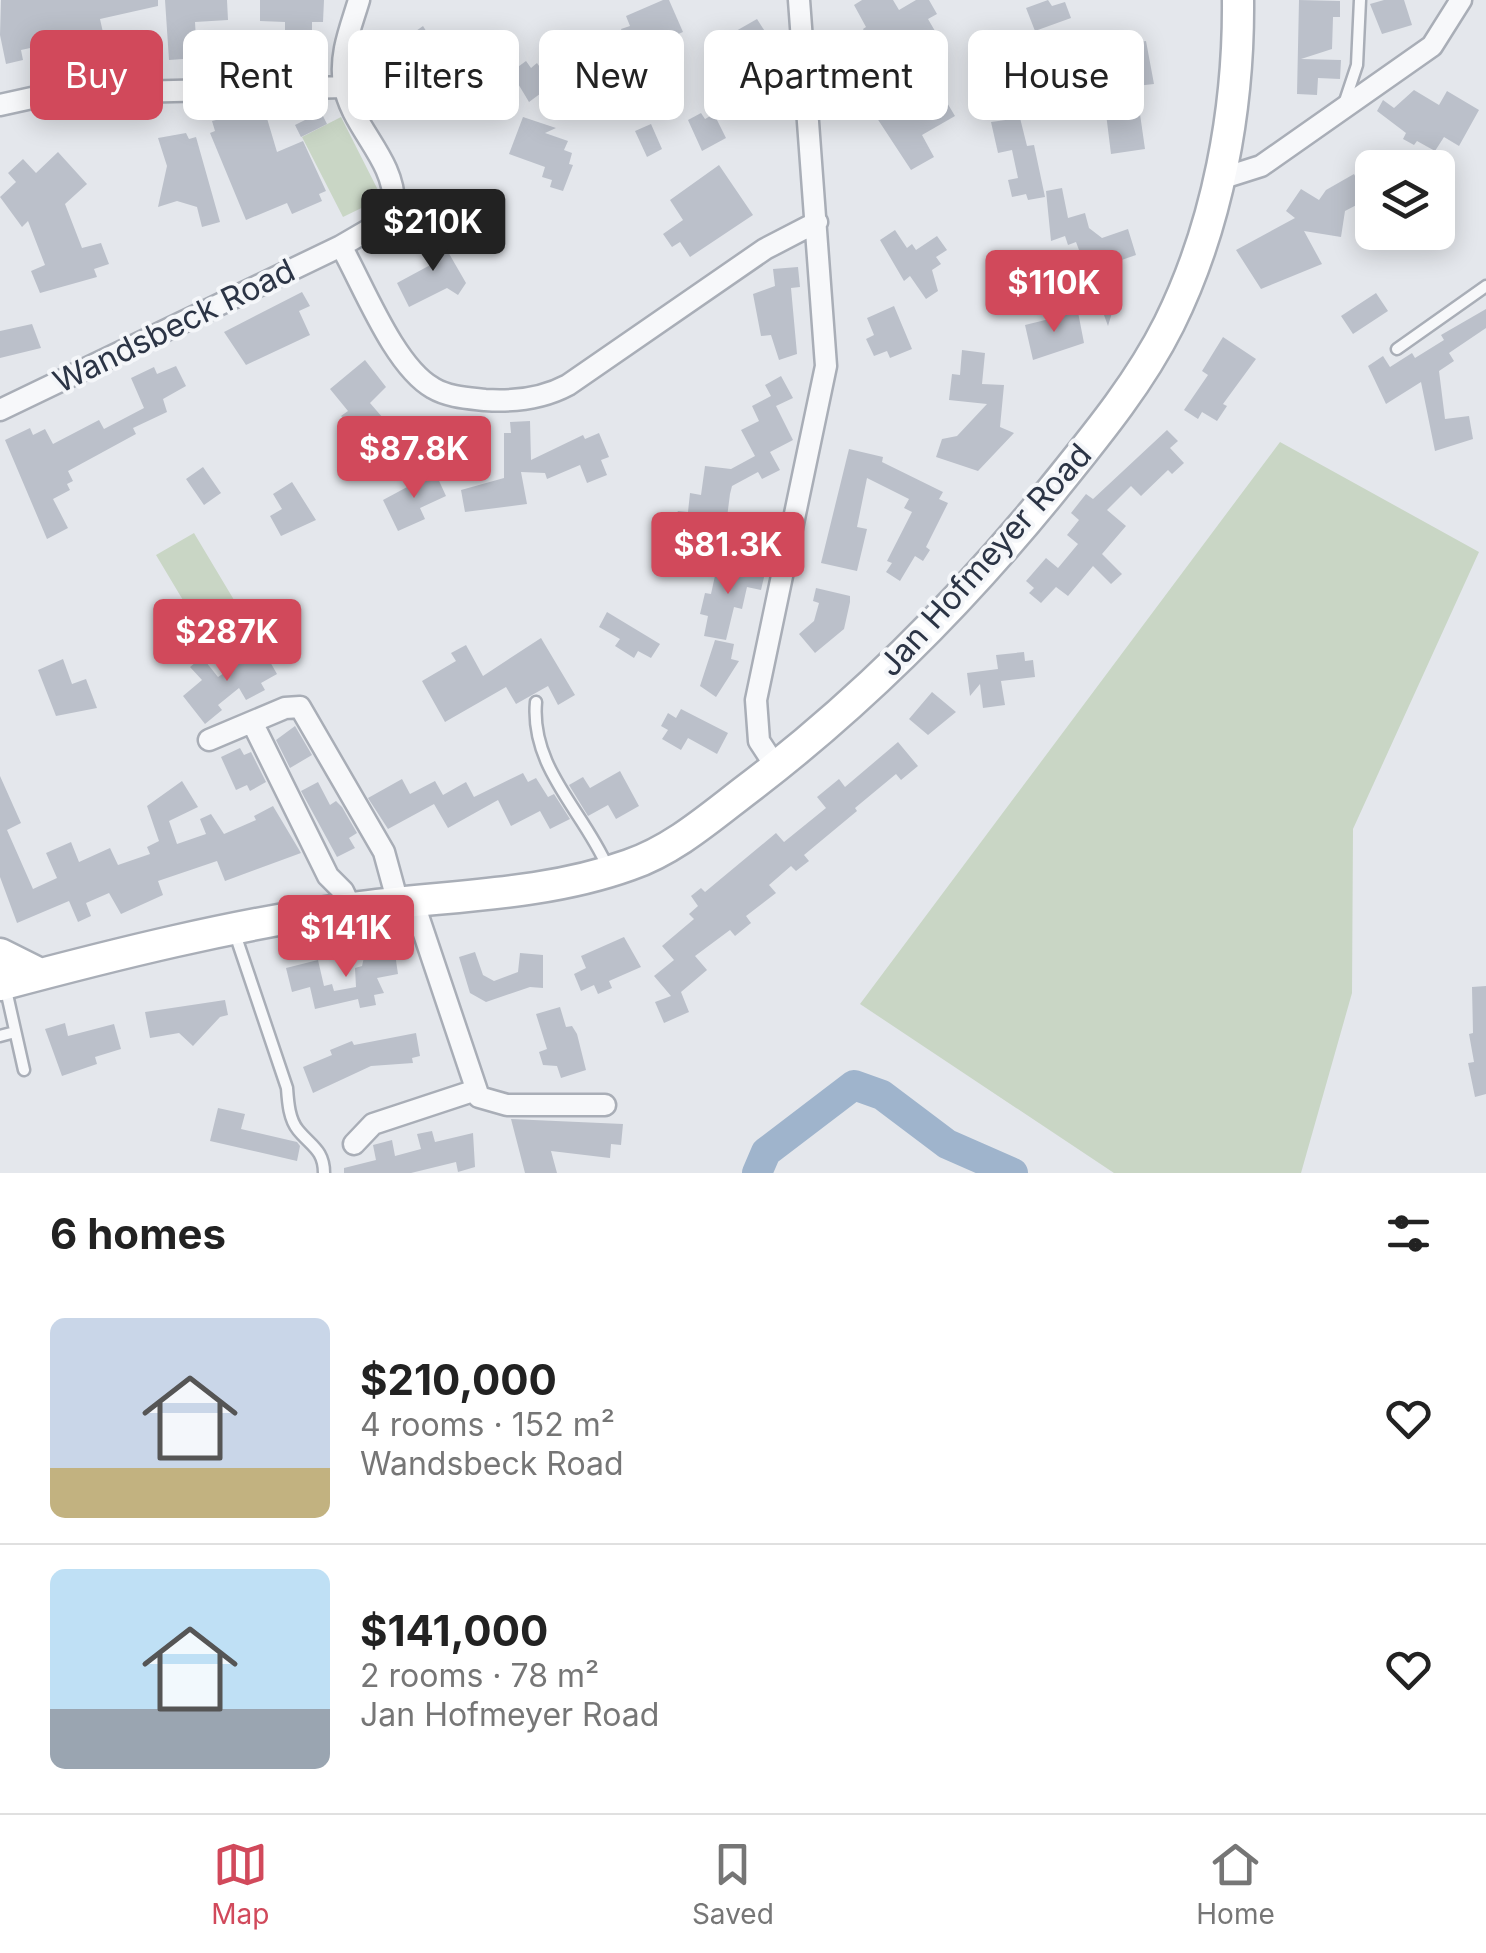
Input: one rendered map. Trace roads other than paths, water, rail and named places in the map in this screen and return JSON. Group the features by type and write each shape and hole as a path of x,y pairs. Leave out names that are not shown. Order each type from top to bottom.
{"street":[{"path":"0,105 50,94 344,86 344,48 360,0"},
{"path":"776,767 758,741 756,700 825,384 827,340 799,0"},
{"name":"Jan Hofmeyer Road","path":"1,974 40,974 233,928 351,908 541,888 610,872 689,834 776,767 849,708 932,628 1102,428 1170,322 1220,179 1233,96 1238,0"},
{"path":"1220,179 1252,171 1432,46 1461,0"},
{"name":"Wandsbeck Road","path":"0,410 341,246 384,220 391,212 394,195 388,172 344,86"},
{"path":"341,246 401,355 421,380 434,390 466,398 519,400 568,385 765,249 817,222"},
{"path":"209,740 292,706 304,712 384,852 474,1091 496,1104 605,1106"},
{"path":"252,722 328,876 344,891 351,908"},
{"path":"354,1144 373,1124 474,1091"}],"lane":[{"path":"1342,110 1356,65 1360,0"},
{"path":"1397,349 1486,286"},
{"path":"536,702 534,725 540,750 610,872"},
{"path":"233,928 287,1088 289,1111 298,1130 314,1142 324,1173"},
{"path":"1,974 24,1070"},
{"path":"0,1036 14,1032"}],"waterway":[{"path":"757,1173 766,1152 854,1085 882,1095 947,1144 1013,1173"}]}
